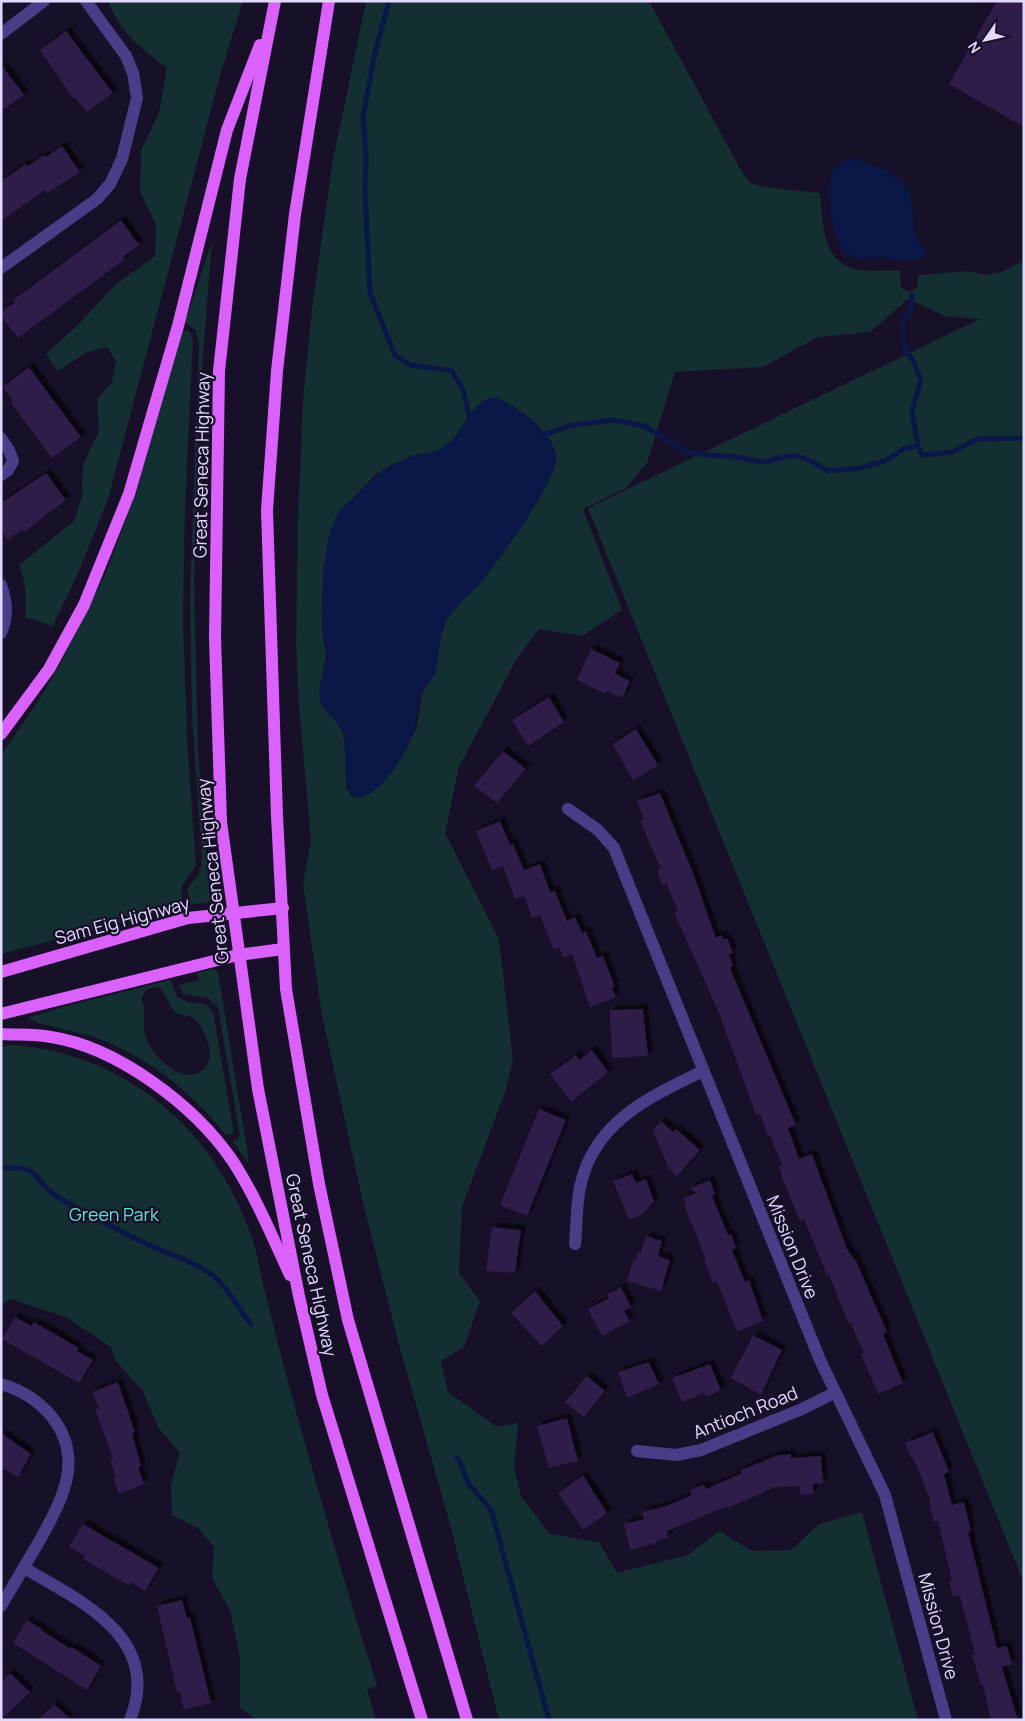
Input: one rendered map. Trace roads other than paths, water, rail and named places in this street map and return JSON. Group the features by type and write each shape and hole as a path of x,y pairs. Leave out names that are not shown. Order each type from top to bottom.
{"main road":[{"name":"Great Seneca Highway","path":"275,1 240,179 219,371 215,638 221,822 232,913 258,1089 299,1296 322,1395 422,1720"},
{"name":"Great Seneca Highway","path":"330,1 295,214 277,371 268,510 276,816 283,908 283,949 286,989 297,1066 319,1184 348,1320 467,1720"},
{"path":"1,734 49,669 84,605 130,494 178,326 227,130 272,15"},
{"name":"Sam Eig Highway","path":"1,972 188,918 283,908"},
{"path":"1,1014 238,955 283,949"},
{"path":"1,1034 52,1037 102,1052 152,1080 202,1123 240,1173 299,1296"}],"street":[{"path":"1,34 44,1"},
{"path":"1,268 96,199 110,184 122,159 137,98 133,73 126,56 86,1"},
{"path":"1,438 10,450 12,461 8,470 1,475"},
{"path":"1,585 6,606 5,624 1,634"},
{"name":"Mission Drive","path":"568,809 598,830 614,848 834,1393 885,1495 946,1720"},
{"path":"575,1244 581,1184 587,1166 604,1137 622,1117 644,1100 704,1071"},
{"path":"1,1384 32,1397 46,1410 62,1433 69,1461 64,1494 1,1606"},
{"name":"Antioch Road","path":"637,1451 676,1454 701,1450 802,1409 834,1393"},
{"path":"24,1568 103,1616 120,1635 131,1654 136,1674 137,1693 130,1720"}],"waterway":[{"path":"389,1 374,57 363,117 370,293 395,355 410,365 452,371 463,390 469,415"},
{"path":"912,295 911,308 903,321 904,348 914,362 921,381 912,411 918,446"},
{"path":"545,434 573,425 613,420 644,426 689,453 735,457 763,462 794,455 811,461 828,471 861,468 887,460 903,449 918,446 922,455 952,452 977,439 1024,438"},
{"path":"1,1168 25,1169 36,1176 51,1192 61,1199 138,1240 201,1268 221,1283 251,1324"},
{"path":"457,1458 470,1485 492,1513 549,1720"}],"park label":[{"name":"Green Park","path":"114,1214"}]}
